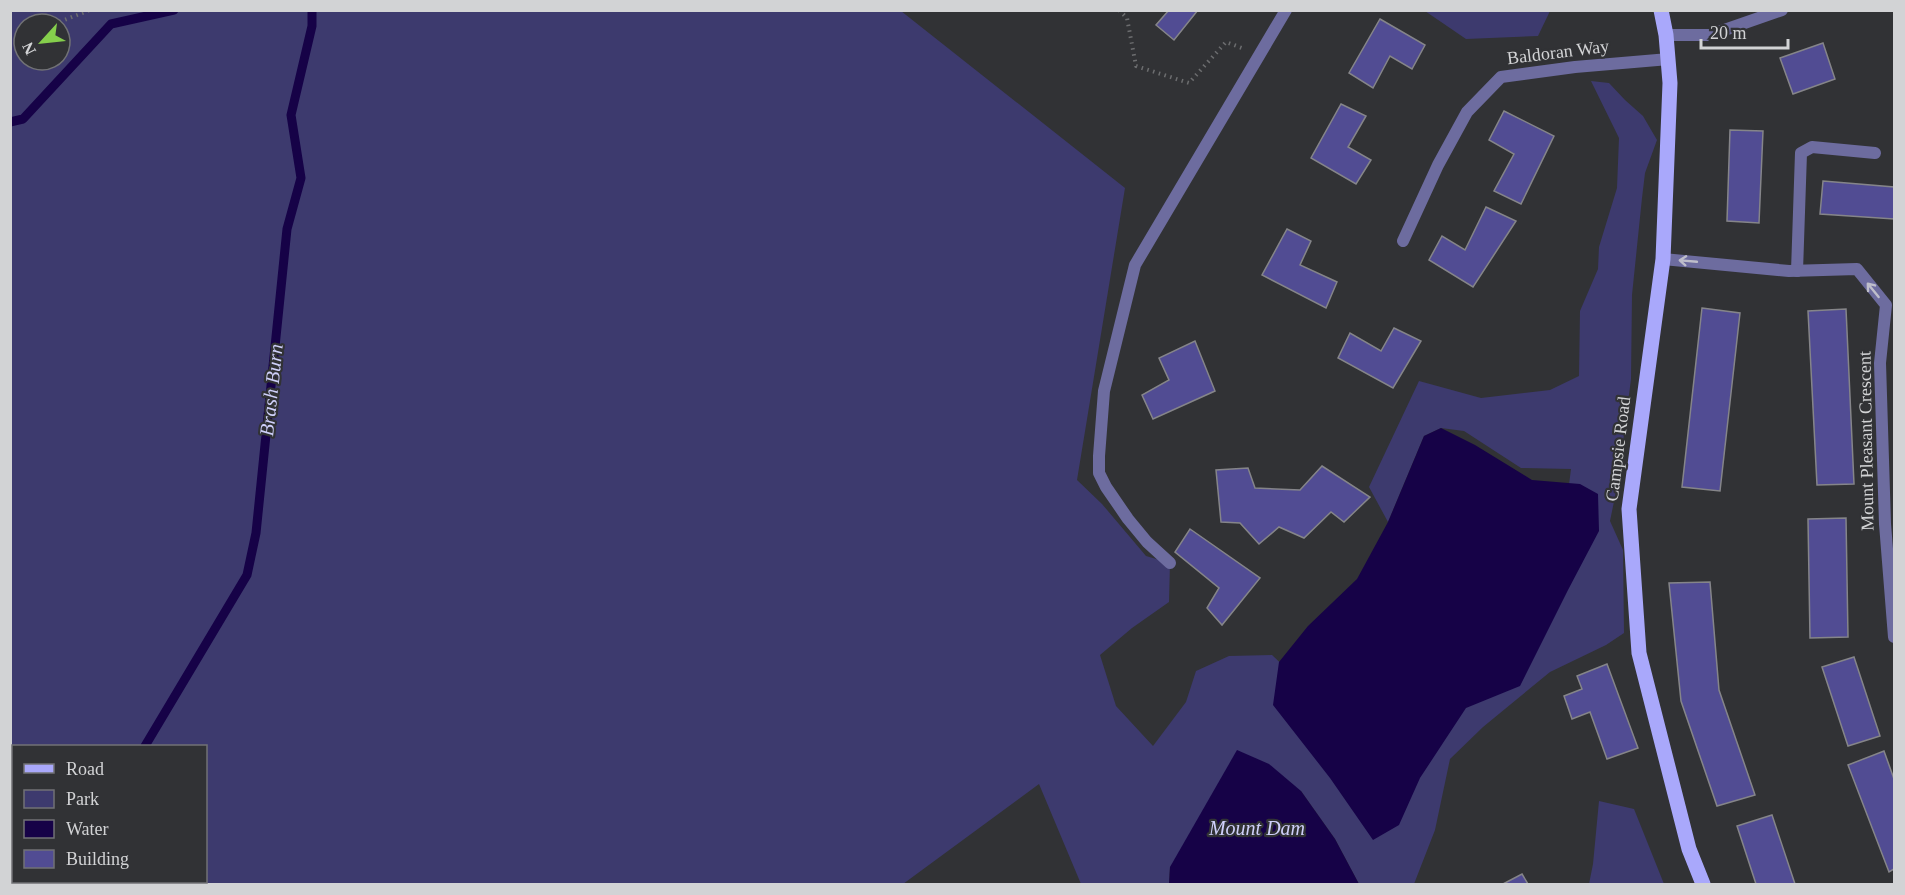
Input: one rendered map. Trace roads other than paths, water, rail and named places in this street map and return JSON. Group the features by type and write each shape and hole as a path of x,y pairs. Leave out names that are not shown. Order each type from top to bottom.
{"main road":[{"name":"Campsie Road","path":"1661,10 1669,59 1663,259 1629,509 1639,653 1689,849 1702,885"}],"street":[{"path":"1170,563 1147,542 1128,519 1106,488 1099,473 1104,391 1135,265 1286,10"},
{"path":"1666,35 1710,35 1782,10"},
{"name":"Baldoran Way","path":"1402,241 1438,165 1467,112 1501,77 1575,67 1669,59"},
{"path":"1797,271 1801,153 1812,147 1875,153"},
{"name":"Mount Pleasant Crescent","path":"1663,259 1797,271 1857,270 1886,305 1880,375 1885,524 1894,637"}],"water":[{"path":"1441,428 1475,445 1532,480 1580,484 1598,494 1599,531 1520,686 1466,708 1420,778 1399,825 1373,840 1330,778 1273,705 1279,662 1308,626 1357,579 1388,522 1424,436"},
{"name":"Mount Dam","path":"1237,750 1269,764 1301,791 1335,839 1359,884 1169,884 1170,867"}],"waterway":[{"path":"10,122 23,119 111,24 174,10"},
{"name":"Brash Burn","path":"146,745 247,575 256,533 287,229 301,178 291,115 312,26 312,10"}]}
